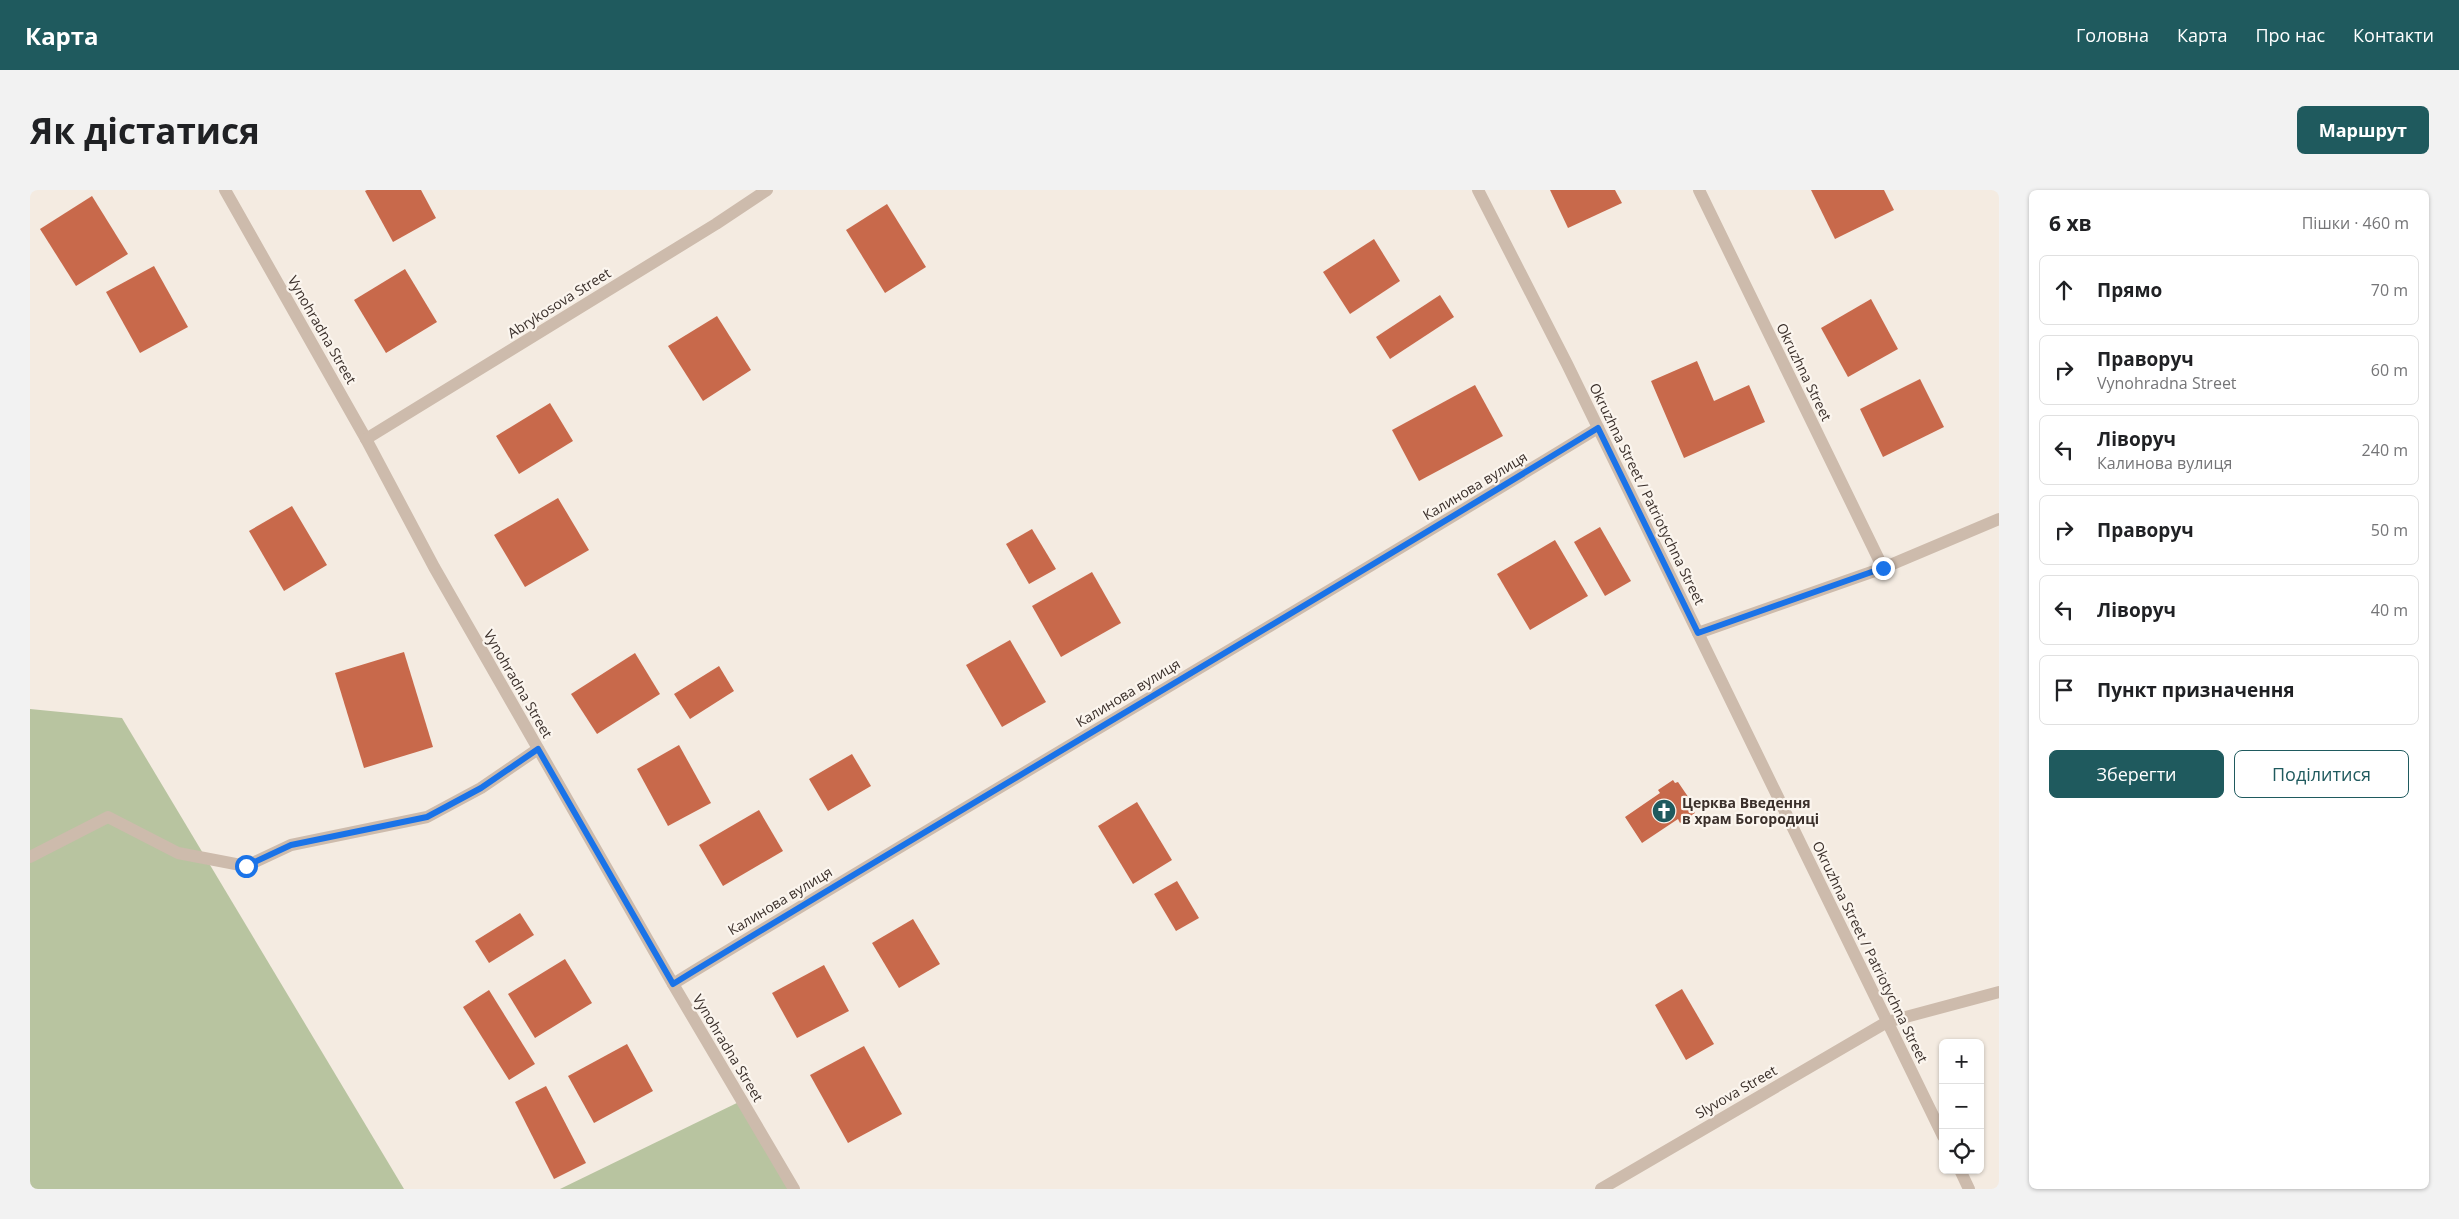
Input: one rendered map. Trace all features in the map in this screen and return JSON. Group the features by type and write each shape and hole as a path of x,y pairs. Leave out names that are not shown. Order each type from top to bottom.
{"street":[{"name":"Vynohradna Street","path":"224,190 366,439 434,567 673,984 794,1189"},
{"name":"Abrykosova Street","path":"366,439 708,229 767,190"},
{"name":"Okruzhna Street / Patriotychna Street","path":"1478,190 1598,428 1940,1129"},
{"name":"Okruzhna Street","path":"1698,190 1883,568"},
{"name":"Калинова вулиця","path":"673,984 941,821 1361,573 1598,428"},
{"path":"1698,633 1883,568 1999,519"},
{"path":"30,857 108,816 178,853 246,866 291,845 427,817 481,788 538,749"},
{"name":"Slyvova Street","path":"1601,1189 1887,1022 1999,992"},
{"path":"1962,1174 1969,1189"}],"green space":[{"path":"30,709 122,718 404,1189 30,1189"},
{"path":"743,1100 794,1189 560,1189"}],"building":[{"path":"421,190 436,218 393,242 365,191"},
{"path":"1550,190 1615,190 1622,203 1568,228"},
{"path":"1811,190 1884,190 1894,210 1835,239"},
{"path":"92,196 128,254 76,286 40,229"},
{"path":"887,204 926,267 885,293 846,230"},
{"path":"1374,239 1400,281 1350,314 1323,272"},
{"path":"154,266 188,327 140,353 106,292"},
{"path":"405,269 437,322 386,353 354,300"},
{"path":"1440,295 1454,317 1390,359 1376,337"},
{"path":"1871,299 1898,349 1848,377 1821,328"},
{"path":"717,316 751,370 703,401 668,346"},
{"path":"1697,361 1714,401 1749,385 1765,422 1684,458 1651,381"},
{"path":"1920,379 1944,427 1883,457 1860,409"},
{"path":"1475,385 1503,436 1419,481 1392,430"},
{"path":"550,403 573,441 519,474 496,436"},
{"path":"558,498 589,550 525,587 494,535"},
{"path":"292,506 327,565 284,591 249,531"},
{"path":"1600,527 1631,581 1605,596 1574,542"},
{"path":"1032,529 1056,569 1029,584 1006,544"},
{"path":"1555,540 1588,596 1530,630 1497,574"},
{"path":"1092,572 1121,623 1061,657 1032,606"},
{"path":"1010,640 1046,702 1002,727 966,665"},
{"path":"404,652 433,747 364,768 335,673"},
{"path":"635,653 660,694 597,734 571,694"},
{"path":"719,666 734,691 690,719 674,694"},
{"path":"679,745 711,803 668,826 637,769"},
{"path":"852,754 871,786 828,811 809,779"},
{"name":"Церква Введення в храм Богородиці","path":"1673,780 1675,783 1678,782 1695,807 1693,809 1695,813 1680,823 1678,819 1642,843 1625,817 1660,793 1658,790"},
{"path":"1137,802 1172,860 1133,884 1098,826"},
{"path":"759,810 783,851 723,886 699,845"},
{"path":"1177,881 1199,918 1176,931 1154,894"},
{"path":"520,913 534,935 489,963 475,941"},
{"path":"913,919 940,964 899,988 872,943"},
{"path":"565,959 592,1003 535,1038 508,994"},
{"path":"824,965 849,1011 797,1038 772,993"},
{"path":"1682,989 1714,1044 1686,1060 1655,1005"},
{"path":"489,990 535,1064 509,1080 463,1007"},
{"path":"627,1044 653,1091 594,1123 568,1076"},
{"path":"864,1046 902,1114 848,1143 810,1075"},
{"path":"546,1086 586,1163 554,1179 515,1102"}],"place":[{"name":"Церква Введення в храм Богородиці","path":"1664,811"}],"route":[{"path":"246,866 291,845 427,817 481,788 538,749 673,984 941,821 1361,573 1598,428 1698,633 1883,568"}]}
